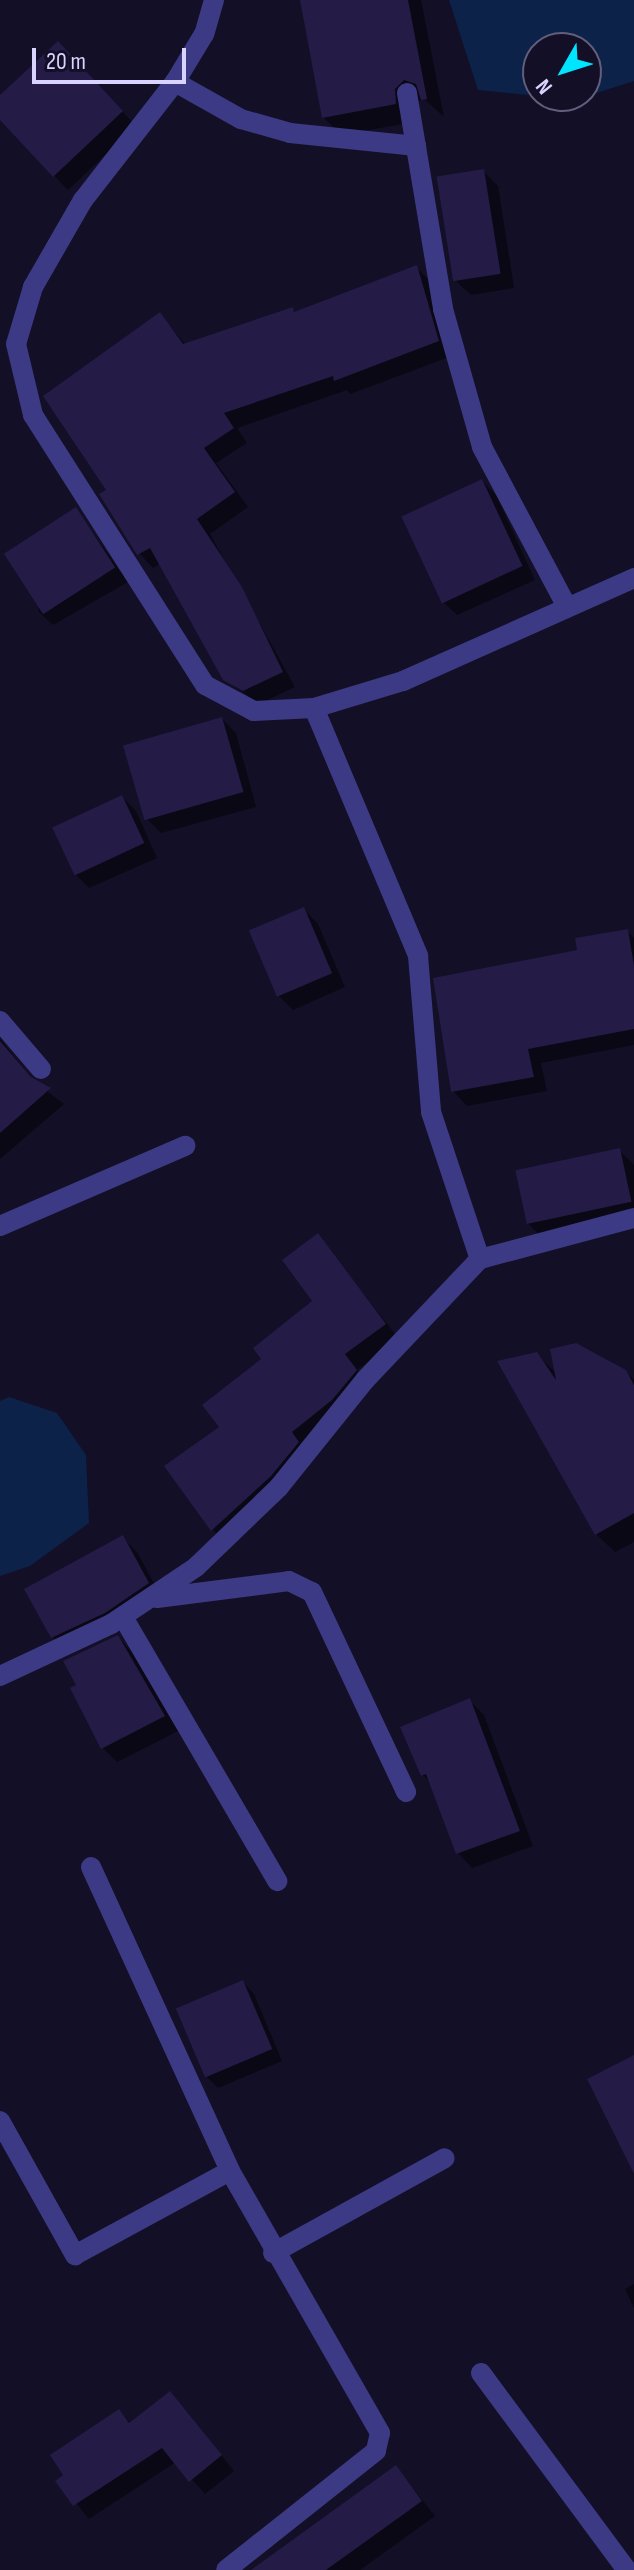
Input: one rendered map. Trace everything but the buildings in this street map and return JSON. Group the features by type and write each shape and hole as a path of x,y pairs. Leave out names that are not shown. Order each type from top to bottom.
{"street":[{"path":"214,0 204,34 175,82 83,200 33,287 16,344 33,415 205,685 254,711 314,708 403,681 634,578"},
{"path":"175,82 241,119 290,133 416,146"},
{"path":"407,93 443,309 482,447 567,607"},
{"path":"314,708 418,956 431,1112 480,1259"},
{"path":"0,1021 41,1069"},
{"path":"0,1226 185,1146"},
{"path":"0,1676 123,1617 196,1567 279,1487 365,1380 480,1259 634,1218"},
{"path":"153,1598 289,1581 312,1592 406,1792"},
{"path":"123,1617 277,1881"},
{"path":"91,1867 230,2171 273,2253 381,2438 376,2451 226,2570"},
{"path":"0,2121 75,2255 230,2171"},
{"path":"273,2253 445,2158"},
{"path":"481,2373 627,2570"}],"water":[{"path":"449,0 634,0 634,81 602,91 602,32 522,32 522,94 478,90"},
{"path":"9,1397 57,1413 86,1455 89,1523 30,1566 0,1576 0,1401"}]}
